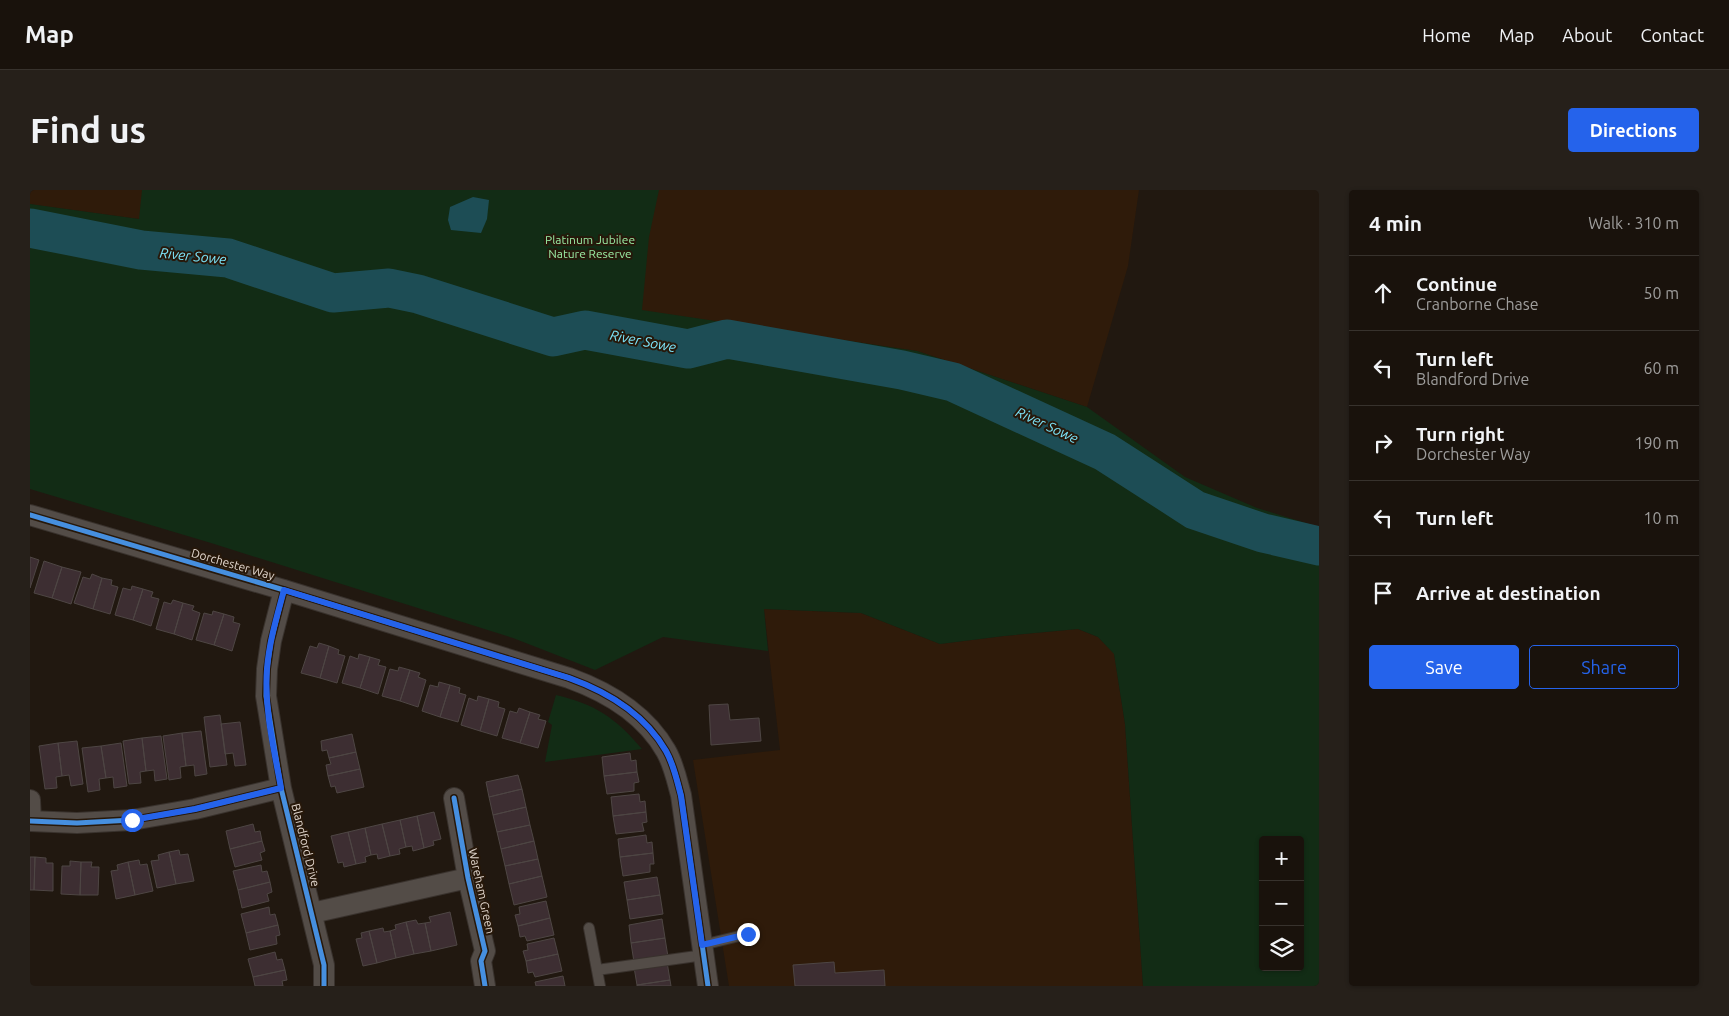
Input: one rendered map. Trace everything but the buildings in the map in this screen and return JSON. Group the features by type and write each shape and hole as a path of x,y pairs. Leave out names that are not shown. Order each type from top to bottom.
{"street":[{"name":"Dorchester Way","path":"30,515 284,590 576,681 614,699 650,728 666,752 675,773 681,796 708,986"},
{"name":"Blandford Drive","path":"284,590 271,641 266,696 281,788 324,965 324,986"},
{"path":"30,800 30,821 77,823 132,820 195,809 281,788"},
{"name":"Wareham Green","path":"454,798 468,878 485,951 481,961 485,986"},
{"name":"Wareham Green","path":"312,913 468,878"}],"lane":[{"path":"589,928 600,986"},
{"path":"597,970 703,950 748,934"}],"shaded area":[{"path":"30,190 1139,190 1128,266 1087,407 917,351 501,290 139,219 30,204"},
{"path":"764,609 861,613 940,644 1078,629 1098,637 1114,653 1125,724 1143,986 729,986 693,760 780,750"}],"green space":[{"name":"Platinum Jubilee Nature Reserve","path":"142,190 659,190 649,237 642,310 917,351 1087,407 1185,477 1257,508 1319,527 1319,986 1143,986 1125,724 1114,654 1098,637 1078,629 940,644 861,613 764,609 768,651 663,637 595,670 513,638 211,543 30,489 30,204 139,219"},
{"path":"556,695 582,703 604,714 623,729 642,749 545,762 552,725 548,722"}],"water":[{"path":"473,197 489,200 487,219 481,233 451,230 448,220 450,207"}],"waterway":[{"name":"River Sowe","path":"30,228 141,250 228,258 333,293 389,288 418,294 553,337 585,330 688,349 727,339 902,370 953,382 1105,452 1195,510 1263,533 1319,546"}],"cycle path":[{"path":"30,515 284,590 569,678 598,690 624,706 636,715 657,738 669,756 675,773 681,795 708,986"},
{"path":"284,590 271,641 266,696 281,788 324,965 324,986"},
{"path":"30,821 77,823 132,820 195,809 281,788"},
{"path":"454,798 468,878 485,951 481,961 485,986"}],"route":[{"path":"132,820 195,809 281,788 266,696 271,641 284,590 569,678 590,686 614,699 633,713 650,728 666,752 675,773 681,796 702,945 748,934"}]}
